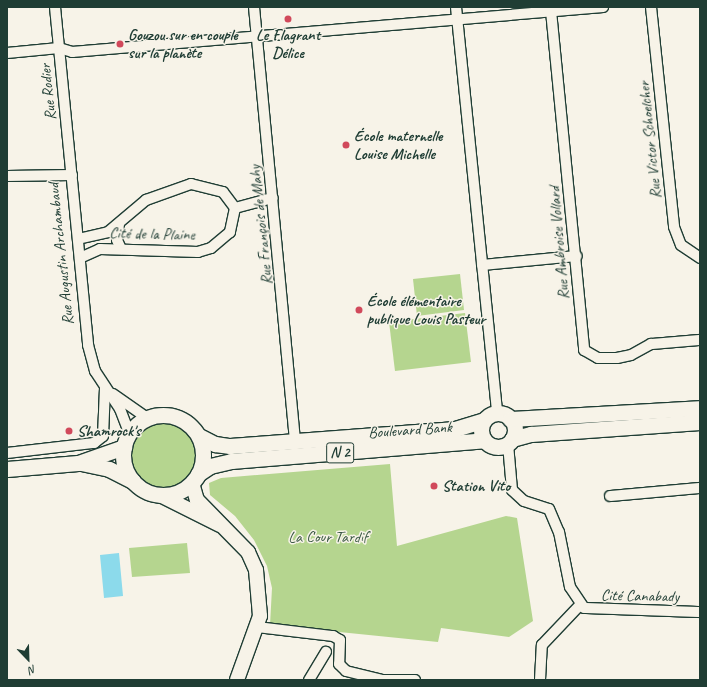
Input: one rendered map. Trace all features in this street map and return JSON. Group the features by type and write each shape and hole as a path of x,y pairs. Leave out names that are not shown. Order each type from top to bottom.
{"main road":[{"name":"N 2","path":"484,420 504,416 700,408"},
{"path":"504,416 515,428 510,441"},
{"name":"N 2","path":"147,418 177,417 199,436"},
{"path":"78,463 127,440 147,418"},
{"name":"Boulevard Bank","path":"199,436 222,446 455,429 484,420"},
{"path":"484,420 481,430 484,440"},
{"name":"N 2","path":"484,440 493,447 531,434 700,422"},
{"path":"199,436 204,455 195,479 196,500 220,526 248,552 256,570 260,589 257,627 237,680"},
{"path":"127,440 126,471 133,481"},
{"name":"Boulevard Bank","path":"195,479 210,466 231,461 484,440"},
{"path":"7,469 78,463 109,469 220,526"},
{"name":"N 2","path":"160,494 172,494 195,479"}],"street":[{"name":"Rue Rodier","path":"55,7 72,175"},
{"name":"Rue François de Mahy","path":"254,7 295,440"},
{"path":"456,7 482,265 504,416"},
{"path":"7,53 59,48 72,52 603,7"},
{"name":"Rue Victor Schoelcher","path":"651,7 674,227 681,245 700,258"},
{"name":"Rue Ambroise Vollard","path":"551,11 584,350 591,355 616,358 631,355 651,344 700,340"},
{"name":"Rue Augustin Archambaud","path":"7,176 72,175 88,345 95,372 120,409 127,440"},
{"name":"Cité de la Plaine","path":"78,239 108,232 146,200 191,184 222,192 235,208 230,232 211,248 179,253 100,249 80,258"},
{"path":"235,208 273,198"},
{"path":"119,224 117,240 121,249"},
{"path":"482,265 576,256"},
{"path":"7,452 94,443 103,436 105,388"},
{"name":"Rue Augustin Archambaud","path":"105,388 147,418"},
{"name":"Cité Canabady","path":"510,441 512,490 524,501 549,510 559,532 570,587 580,604 596,611 700,612"},
{"path":"610,496 700,488"},
{"path":"540,680 542,645 580,604"},
{"path":"257,627 333,636 340,640 339,664 346,670 382,680 415,680"},
{"path":"309,680 326,652"}],"green space":[{"path":"460,274 464,310 417,316 413,279"},
{"path":"465,313 471,362 395,371 389,322"},
{"path":"163,422 176,425 187,432 194,443 197,456 194,469 187,480 176,487 163,490 150,487 139,480 132,469 129,456 132,443 139,432 150,425"},
{"name":"La Cour Tardif","path":"390,464 397,546 506,516 517,518 533,621 509,637 441,628 438,642 270,625 272,588 267,566 254,540 235,516 210,495 209,483 221,478"},
{"path":"187,543 190,573 132,577 129,548"}],"water":[{"path":"119,553 123,596 104,598 100,555"}],"place":[{"name":"Le Flagrant Délice","path":"288,19"},
{"name":"Gouzou sur en couple sur la planète","path":"120,44"},
{"name":"École maternelle Louise Michelle","path":"346,145"},
{"name":"École élémentaire publique Louis Pasteur","path":"359,310"},
{"name":"Shamrock's","path":"69,431"},
{"name":"Station Vito","path":"434,486"}]}
